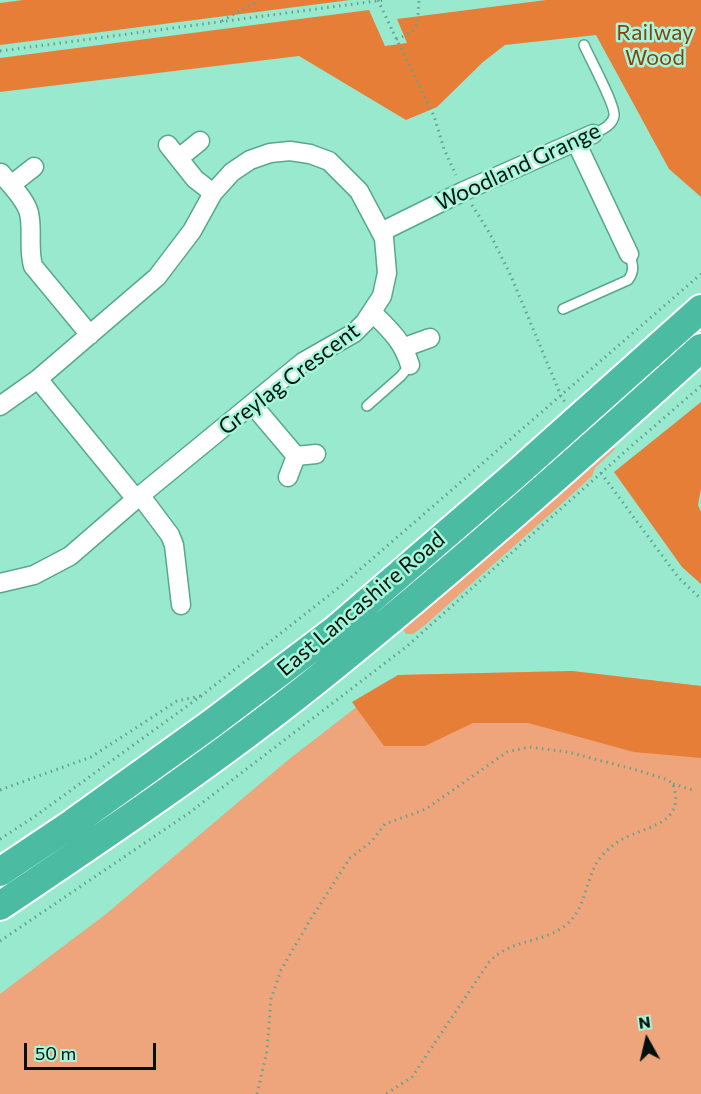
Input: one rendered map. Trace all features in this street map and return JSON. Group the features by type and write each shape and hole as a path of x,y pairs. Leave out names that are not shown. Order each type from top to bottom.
{"highway":[{"name":"East Lancashire Road","path":"0,872 193,737 334,631 515,475 701,309"},
{"name":"East Lancashire Road","path":"0,906 123,822 323,674 612,429 701,348"}],"street":[{"name":"Woodland Grange","path":"381,232 464,191 584,138"},
{"path":"584,138 629,254"},
{"path":"200,141 173,152 195,179 213,194"},
{"name":"Greylag Crescent","path":"0,406 38,379 157,277 192,231 213,194 232,172 250,160 270,153 290,152 310,154 329,161 359,191 381,232 387,254 387,273 382,296 354,333 303,362 138,497 70,556 34,575 0,583"},
{"path":"34,167 6,179 24,201 28,210 33,266 90,335"},
{"path":"372,312 405,347 410,365"},
{"path":"405,347 430,338"},
{"path":"38,379 170,535 186,577 181,605"},
{"path":"252,404 296,456"},
{"path":"296,456 316,454"},
{"path":"288,477 296,456"}],"lane":[{"name":"Woodland Grange","path":"584,45 614,109 611,122 605,128 584,138"},
{"path":"563,309 628,280 633,269 629,254"},
{"path":"367,406 410,365"}],"path":[{"path":"221,22 259,0"},
{"path":"378,0 434,116 444,149 464,191 489,232 511,276 561,396"},
{"path":"0,51 384,0"},
{"path":"396,39 410,34 417,26 419,0"},
{"path":"0,839 201,696 342,585 701,274"},
{"path":"701,386 601,473 678,578 701,598"},
{"path":"0,790 91,757 177,701 201,696"},
{"path":"257,1094 267,1051 271,999 281,970 350,858 370,842 384,824 426,809 492,761 507,752 518,749 540,748 568,752 648,773 696,791"},
{"path":"386,1094 412,1077 489,962 499,952 566,925 578,912 594,866 602,856 624,838 654,827 670,815 676,802 673,784"}],"shaded area":[{"path":"613,445 615,449 595,468 592,476 567,499 425,625 413,634 406,634 402,628"},
{"path":"572,671 701,686 701,1094 0,1094 0,994 106,914 288,760 398,675"}],"green space":[{"path":"23,0 350,0 0,45 0,3"},
{"name":"Railway Wood","path":"546,0 701,0 701,197 669,169 596,35 505,45 483,62 437,107 406,120 299,56 0,92 0,58 369,10 385,46 407,43 397,19"},
{"path":"701,402 701,489 698,505 701,512 701,584 682,567 614,472"},
{"path":"572,671 701,686 701,758 634,752 528,723 473,723 425,746 384,746 352,702 398,675"}]}
